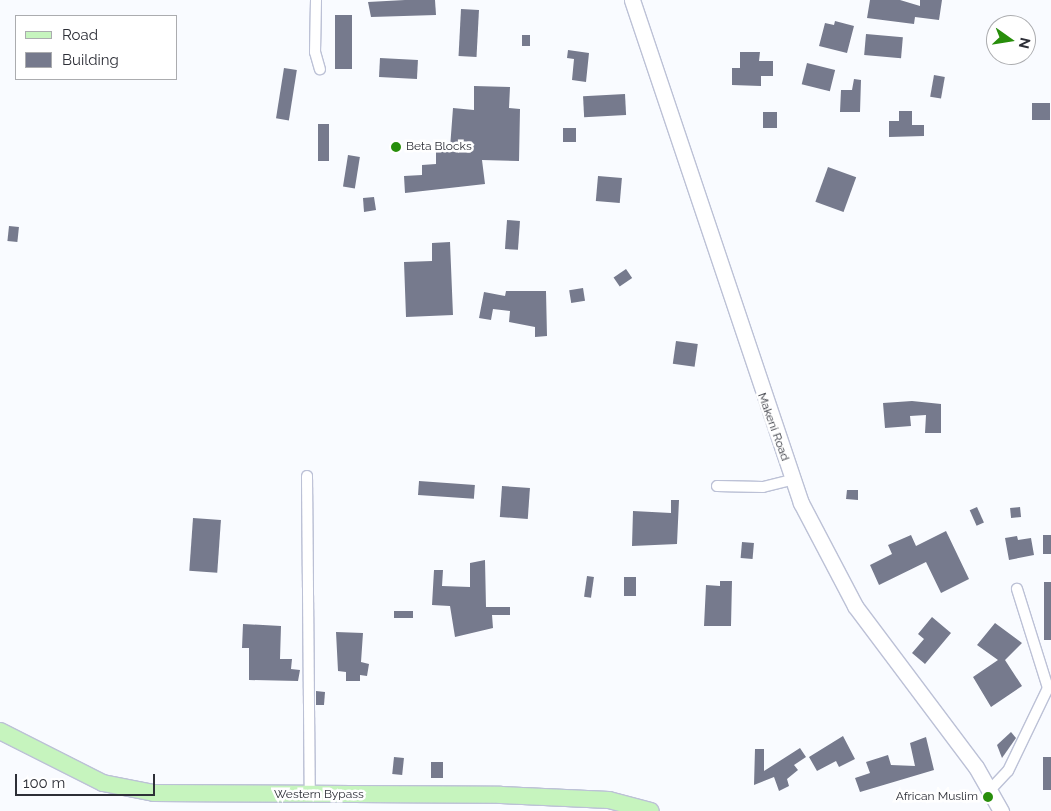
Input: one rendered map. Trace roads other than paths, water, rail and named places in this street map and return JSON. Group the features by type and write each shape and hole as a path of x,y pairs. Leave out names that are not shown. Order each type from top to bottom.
{"main road":[{"name":"Makeni Road","path":"632,0 792,480 856,606 990,790 1001,811"},
{"name":"Western Bypass","path":"0,731 103,782 154,793 609,800 651,811"}],"street":[{"path":"316,0 314,52 320,69"},
{"path":"307,476 310,795"},
{"path":"717,486 763,486 792,480"},
{"path":"990,790 1008,771 1048,688 1016,589"}],"place":[{"name":"Beta Blocks","path":"396,147"},
{"name":"African Muslim","path":"988,797"}]}
